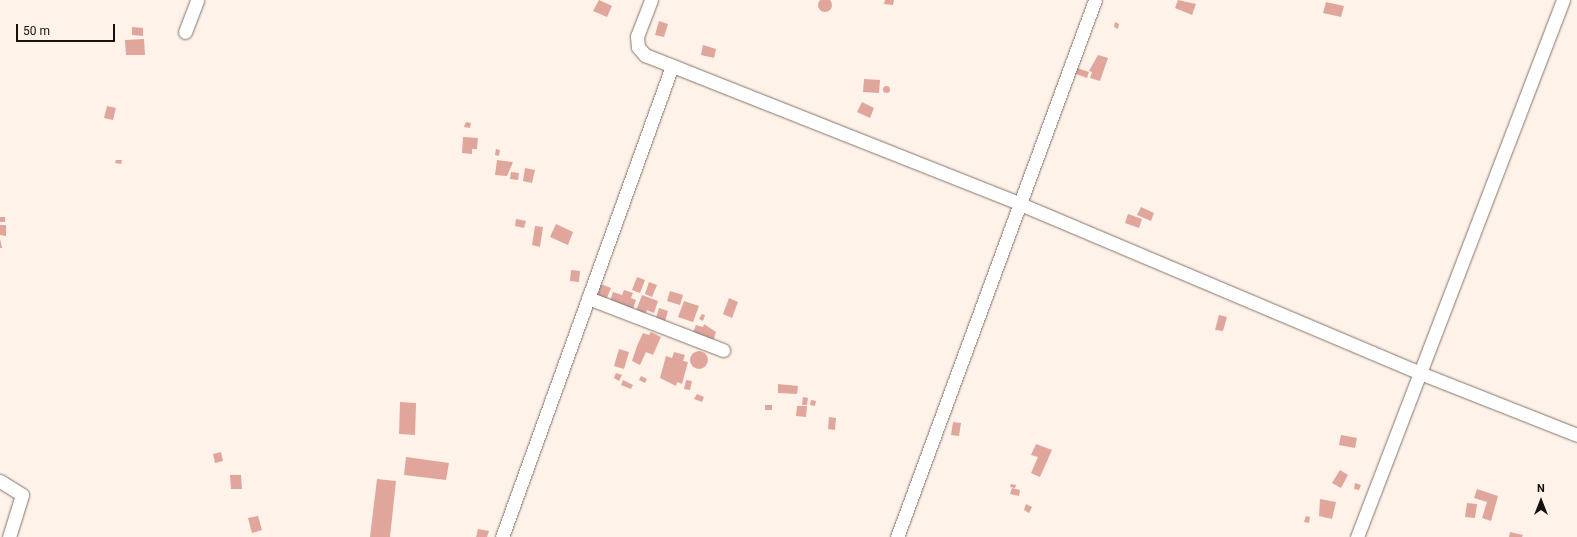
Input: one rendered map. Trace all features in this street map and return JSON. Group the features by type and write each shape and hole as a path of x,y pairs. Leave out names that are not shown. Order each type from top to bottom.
{"street":[{"path":"185,32 197,0"},
{"path":"651,0 637,36 638,47 645,55 1018,203 1420,373 1577,435"},
{"path":"897,537 1018,203 1095,0"},
{"path":"1357,537 1563,0"},
{"path":"502,537 672,66"},
{"path":"588,298 723,350"},
{"path":"0,481 22,496 9,537"}],"building":[{"path":"822,-2 828,-2 832,2 832,8 828,12 822,12 818,8 818,2"},
{"path":"599,0 612,6 607,17 593,11"},
{"path":"885,0 894,0 893,5 884,4"},
{"path":"1178,0 1196,4 1192,15 1175,8"},
{"path":"1326,2 1344,6 1341,17 1323,13"},
{"path":"659,21 668,24 664,37 655,35"},
{"path":"1115,22 1119,24 1118,29 1114,27"},
{"path":"132,27 143,28 143,36 132,35"},
{"path":"144,39 145,55 126,55 125,40"},
{"path":"703,45 716,49 714,58 701,55"},
{"path":"1098,55 1108,58 1100,81 1090,78 1092,72 1089,71"},
{"path":"1077,68 1089,72 1087,78 1076,74"},
{"path":"864,79 880,80 879,93 863,92"},
{"path":"886,85 889,86 889,92 886,93 883,92 882,89 883,86"},
{"path":"862,102 874,108 870,118 857,112"},
{"path":"107,106 116,108 113,120 104,118"},
{"path":"466,122 471,123 470,128 464,127"},
{"path":"463,137 478,138 477,149 472,149 472,154 462,153"},
{"path":"496,149 500,150 499,156 495,155"},
{"path":"116,160 122,160 121,164 115,163"},
{"path":"497,160 513,162 507,176 495,175"},
{"path":"525,168 535,170 532,183 523,181"},
{"path":"511,172 519,173 518,180 510,179"},
{"path":"1141,207 1154,213 1151,221 1137,215"},
{"path":"1128,214 1142,219 1139,228 1125,223"},
{"path":"0,217 5,217 5,222 0,222"},
{"path":"516,219 526,221 524,228 515,226"},
{"path":"556,224 573,232 568,245 550,237"},
{"path":"0,225 6,225 6,236 0,235"},
{"path":"535,226 543,227 540,247 532,245"},
{"path":"571,270 580,271 579,282 570,281"},
{"path":"637,277 645,280 640,293 632,290"},
{"path":"649,282 657,285 652,297 645,294"},
{"path":"598,283 611,288 606,300 593,295"},
{"path":"624,290 633,293 631,298 636,300 633,309 610,301 613,292 622,295"},
{"path":"670,291 683,295 680,305 667,301"},
{"path":"642,295 658,301 654,313 647,310 645,315 636,311"},
{"path":"729,298 738,302 732,318 723,314"},
{"path":"684,301 699,306 693,322 678,317"},
{"path":"659,308 668,311 665,321 656,318"},
{"path":"702,314 705,315 703,321 699,319"},
{"path":"1219,315 1227,317 1223,331 1215,330"},
{"path":"704,324 716,332 713,342 692,335 696,325 703,327"},
{"path":"651,332 661,337 653,355 646,352 640,365 632,361 637,346 643,333 649,335"},
{"path":"619,349 629,352 624,369 614,366"},
{"path":"699,351 703,352 707,356 707,364 703,368 699,369 695,368 691,364 690,360 691,356 695,352"},
{"path":"674,352 685,355 683,361 688,362 682,384 677,382 676,386 660,378 666,356 672,358"},
{"path":"616,373 622,375 619,381 614,378"},
{"path":"641,376 647,379 645,383 639,380"},
{"path":"623,380 633,385 631,389 621,385"},
{"path":"686,380 692,381 690,390 684,389"},
{"path":"778,384 798,386 797,394 778,393"},
{"path":"697,394 704,397 702,402 694,399"},
{"path":"803,397 808,398 807,405 802,405"},
{"path":"811,400 816,401 815,406 810,405"},
{"path":"400,402 416,403 415,435 399,434"},
{"path":"765,405 772,405 772,410 765,410"},
{"path":"797,406 807,406 806,417 796,416"},
{"path":"829,417 836,418 835,430 828,429"},
{"path":"953,422 961,423 959,436 951,435"},
{"path":"1341,435 1357,438 1355,448 1339,445"},
{"path":"1036,444 1052,450 1040,477 1031,473 1038,457 1031,455"},
{"path":"221,452 223,461 215,463 213,454"},
{"path":"406,457 449,463 446,480 404,475"},
{"path":"1340,470 1348,475 1341,488 1332,483"},
{"path":"230,475 241,475 242,489 231,489"},
{"path":"377,479 396,481 390,537 370,537"},
{"path":"1355,483 1361,485 1359,490 1354,489"},
{"path":"1011,484 1016,485 1015,488 1010,487"},
{"path":"1012,488 1020,490 1019,496 1010,494"},
{"path":"1477,489 1498,496 1491,521 1482,518 1487,502 1474,498"},
{"path":"1320,499 1336,502 1332,519 1319,516"},
{"path":"1467,503 1477,504 1475,518 1465,517"},
{"path":"1026,504 1032,507 1029,513 1024,510"},
{"path":"258,516 262,530 252,533 248,518"},
{"path":"1306,516 1310,517 1309,523 1304,522"},
{"path":"478,529 489,531 487,537 476,537"},
{"path":"1510,532 1523,535 1522,537 1509,537"}]}
